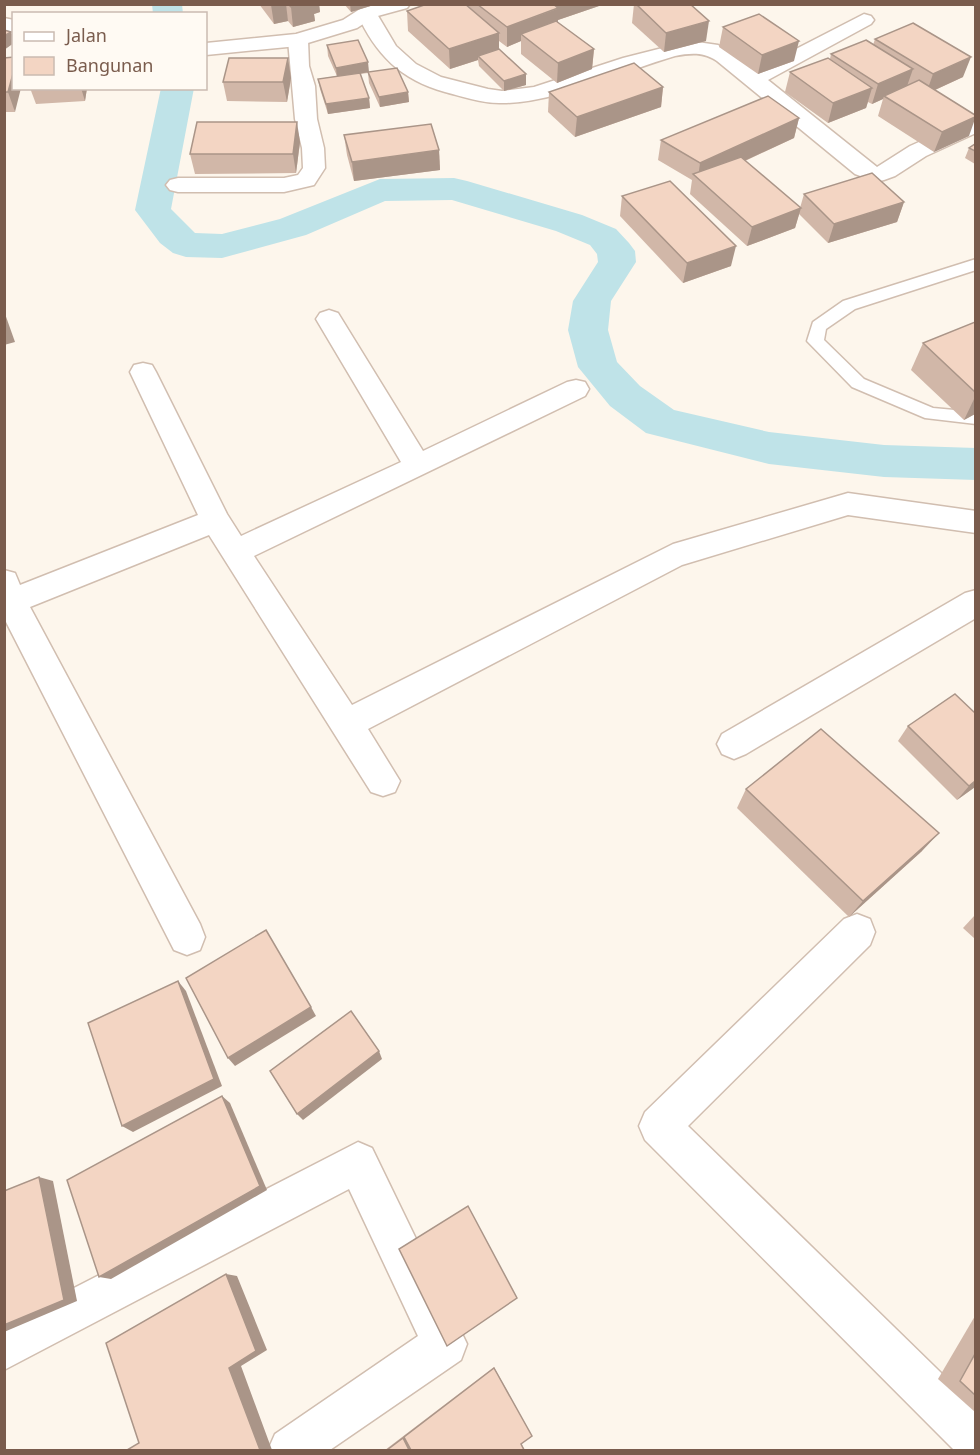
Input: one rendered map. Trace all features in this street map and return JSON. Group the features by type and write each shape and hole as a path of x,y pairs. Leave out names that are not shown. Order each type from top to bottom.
{"street":[{"path":"211,50 298,40 350,24 367,13 400,4"},
{"path":"367,13 377,38 405,66 421,76 475,93 502,97 524,96 635,61 693,48 705,48 719,53 863,169 876,175 887,171 918,151 974,126"},
{"path":"754,79 864,20"},
{"path":"178,185 284,185 306,180 314,168 306,119 304,86 299,66 298,40"},
{"path":"329,319 418,466"},
{"path":"143,372 215,520 383,782"},
{"path":"235,552 576,389"},
{"path":"346,724 673,556 848,504 975,522"},
{"path":"187,937 7,596 215,520"},
{"path":"734,744 975,602"},
{"path":"857,932 659,1126 975,1440"},
{"path":"4,1348 358,1162 445,1344 291,1450"}],"lane":[{"path":"975,264 849,305 819,326 815,340 858,383 931,414 975,418"}],"building":[{"path":"427,4 465,4 499,33 449,49 407,11"},
{"path":"477,4 553,4 558,8 507,27"},
{"path":"636,4 690,4 709,21 666,33"},
{"path":"759,14 799,41 762,55 723,27"},
{"path":"556,21 594,49 558,63 521,34"},
{"path":"913,23 971,57 933,74 875,39"},
{"path":"358,40 368,62 336,68 327,45"},
{"path":"866,40 913,69 878,84 831,54"},
{"path":"499,49 526,74 504,81 478,56"},
{"path":"12,57 12,77 8,92 4,92 4,58"},
{"path":"229,58 288,58 283,82 223,82"},
{"path":"828,58 872,88 833,103 790,72"},
{"path":"634,63 663,87 577,117 549,92"},
{"path":"397,68 408,92 379,97 368,72"},
{"path":"360,73 369,98 326,104 318,79"},
{"path":"919,80 975,117 942,132 884,96"},
{"path":"768,96 799,118 700,163 661,140"},
{"path":"197,122 297,122 293,154 190,154"},
{"path":"431,124 439,150 352,162 344,135"},
{"path":"741,157 801,208 752,227 693,174"},
{"path":"872,173 904,202 834,224 804,194"},
{"path":"670,181 736,246 687,263 622,196"},
{"path":"975,322 975,392 923,343"},
{"path":"955,694 975,713 975,781 969,786 908,726"},
{"path":"821,729 939,833 863,901 746,789"},
{"path":"266,930 311,1007 228,1058 186,978"},
{"path":"178,981 214,1079 122,1126 88,1023"},
{"path":"351,1011 379,1051 297,1114 270,1071"},
{"path":"222,1096 260,1186 99,1277 67,1180"},
{"path":"39,1177 64,1300 4,1325 4,1191"},
{"path":"468,1206 517,1298 447,1346 399,1249"},
{"path":"226,1274 256,1351 229,1368 260,1450 127,1450 139,1443 106,1343"},
{"path":"975,1354 975,1395 960,1381"},
{"path":"494,1368 532,1436 521,1444 524,1450 411,1450 404,1437"},
{"path":"403,1438 409,1450 387,1450"}],"waterway":[{"path":"167,4 168,12"},
{"path":"178,90 153,210 173,235 186,245 222,246 293,227 380,190 454,189 569,223 603,237 616,251 617,262 592,301 588,330 598,367 625,396 661,422 769,448 884,461 976,464"}]}
